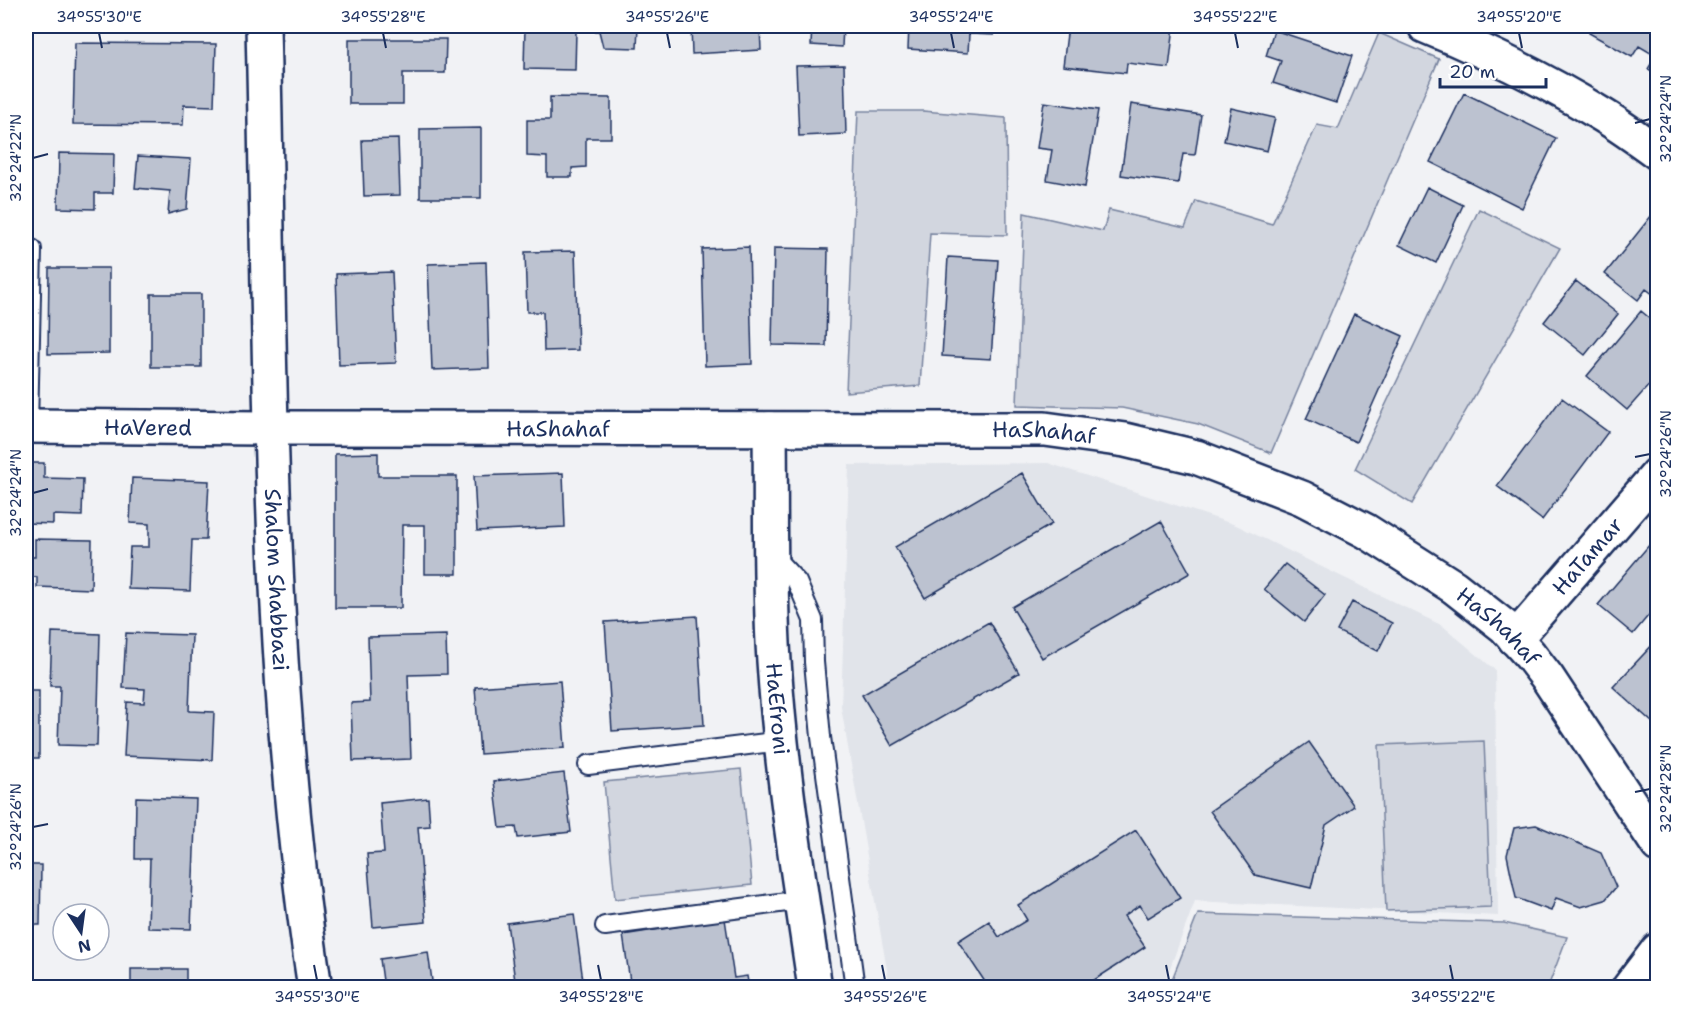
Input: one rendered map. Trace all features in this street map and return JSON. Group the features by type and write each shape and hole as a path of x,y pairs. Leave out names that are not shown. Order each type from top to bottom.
{"street":[{"name":"Shalom Shabbazi","path":"262,26 267,170 270,428 282,701 298,863 315,987"},
{"name":"Shalom Shabbazi","path":"267,170 285,26"},
{"path":"1425,26 1531,75 1604,116 1658,153"},
{"name":"HaVered","path":"27,426 270,428"},
{"name":"HaShahaf","path":"270,428 1045,429 1125,440 1196,457 1302,498 1366,531 1455,587 1505,627 1547,677 1658,845"},
{"name":"HaEfroni","path":"770,429 774,660 780,741 815,987"},
{"name":"HaTamar","path":"1515,639 1658,474"},
{"path":"1629,987 1657,952"}],"lane":[{"path":"27,426 32,249"},
{"path":"771,554 797,582 813,620 814,662 823,747 855,987"},
{"path":"588,765 780,741"},
{"path":"605,926 802,900"}],"shaded area":[{"path":"1379,33 1439,59 1271,453 1198,424 1122,408 1017,405 1024,213 1103,231 1109,210 1185,228 1196,201 1272,224 1317,125 1338,129"},
{"path":"858,111 923,111 1006,118 1007,235 930,233 920,386 846,392"},
{"path":"1479,209 1560,248 1412,504 1355,469"},
{"path":"1048,463 1236,525 1443,626 1495,670 1498,916 1195,901 1164,984 1156,987 890,987 841,707 849,465"},
{"path":"1484,741 1491,907 1386,911 1379,745"},
{"path":"741,769 752,885 615,899 604,782"},
{"path":"1198,914 1504,923 1567,937 1548,987 1169,987"}],"building":[{"path":"525,26 638,26 637,48 603,47 599,31 576,31 575,70 524,69"},
{"path":"691,26 760,26 761,50 692,54"},
{"path":"812,26 843,26 842,47 811,45"},
{"path":"909,26 995,26 994,35 969,34 968,53 908,49"},
{"path":"1068,26 1174,26 1169,68 1127,63 1126,73 1063,66"},
{"path":"1594,26 1658,26 1658,74 1648,69 1656,56 1639,46 1632,57 1589,33"},
{"path":"1274,30 1352,56 1336,103 1273,83 1281,61 1266,56"},
{"path":"349,39 446,39 445,73 403,73 403,104 349,104"},
{"path":"75,43 216,44 214,106 184,105 183,125 73,124"},
{"path":"844,65 846,134 799,136 796,66"},
{"path":"1464,93 1556,138 1522,208 1430,162"},
{"path":"550,97 611,98 611,138 586,138 586,167 572,168 572,177 547,177 547,157 527,156 527,120 550,120"},
{"path":"1044,102 1098,110 1085,187 1047,180 1052,150 1037,148"},
{"path":"1131,104 1201,115 1195,155 1183,154 1178,183 1121,175"},
{"path":"1231,108 1275,118 1267,151 1224,141"},
{"path":"481,128 481,198 420,198 420,129"},
{"path":"398,139 400,195 364,196 362,140"},
{"path":"59,153 114,154 113,193 95,193 95,209 58,208"},
{"path":"138,156 191,159 187,209 168,214 170,191 135,188"},
{"path":"1427,187 1463,205 1436,263 1399,245"},
{"path":"1652,215 1658,219 1658,298 1646,289 1638,300 1605,274"},
{"path":"749,247 752,364 705,366 702,249"},
{"path":"774,248 828,249 826,346 772,345"},
{"path":"575,251 578,350 544,351 543,312 527,312 525,252"},
{"path":"948,257 998,260 991,359 942,356"},
{"path":"486,262 489,368 432,370 428,264"},
{"path":"49,268 109,268 109,353 48,354"},
{"path":"392,272 396,363 339,365 336,274"},
{"path":"1576,281 1618,314 1585,355 1544,322"},
{"path":"151,294 201,294 201,367 151,367"},
{"path":"1641,311 1658,325 1658,375 1627,410 1587,376"},
{"path":"1354,314 1403,336 1356,442 1306,419"},
{"path":"1562,398 1608,432 1542,520 1497,486"},
{"path":"378,453 378,476 457,476 457,574 425,574 425,525 402,525 401,608 335,608 335,454"},
{"path":"26,463 44,463 44,478 83,479 82,516 53,515 53,524 26,523"},
{"path":"563,473 565,527 477,531 474,476"},
{"path":"1022,473 1052,524 925,598 895,547"},
{"path":"132,478 209,481 206,540 192,540 190,591 128,589 130,547 149,547 149,524 130,523"},
{"path":"1161,521 1190,573 1042,658 1012,607"},
{"path":"1656,537 1658,539 1658,604 1633,634 1598,605"},
{"path":"35,539 92,540 91,589 37,587 37,577 26,576 26,557 35,557"},
{"path":"1285,564 1325,595 1304,622 1264,589"},
{"path":"1352,602 1392,623 1378,651 1337,631"},
{"path":"697,616 704,725 612,731 605,622"},
{"path":"989,622 1019,673 892,746 862,695"},
{"path":"52,632 100,634 97,746 58,745 60,686 50,686"},
{"path":"126,633 192,635 189,711 214,712 212,760 124,756 127,702 144,703 145,689 123,688"},
{"path":"446,635 447,674 408,675 411,759 353,761 351,703 370,702 368,637"},
{"path":"1658,639 1658,718 1653,723 1613,687"},
{"path":"560,681 565,748 480,754 475,687"},
{"path":"26,691 39,691 39,758 26,758"},
{"path":"1309,742 1354,806 1326,825 1311,888 1255,875 1210,811"},
{"path":"564,773 571,832 518,838 516,827 500,828 494,781"},
{"path":"136,797 196,799 191,929 148,928 150,859 135,859"},
{"path":"428,798 430,826 418,827 426,922 373,927 367,854 384,853 380,803"},
{"path":"1536,825 1601,853 1616,887 1605,900 1581,907 1556,898 1551,911 1516,898 1507,855 1514,828"},
{"path":"1136,830 1180,898 1148,918 1140,905 1124,916 1145,947 1082,988 1036,988 1031,980 1019,988 989,988 958,941 989,921 999,937 1027,920 1018,905"},
{"path":"26,865 41,865 40,925 26,925"},
{"path":"574,914 584,988 516,988 507,923"},
{"path":"725,919 734,978 747,976 749,988 631,988 623,935"},
{"path":"428,952 433,988 384,988 380,959"},
{"path":"131,969 186,969 186,988 131,988"}]}
